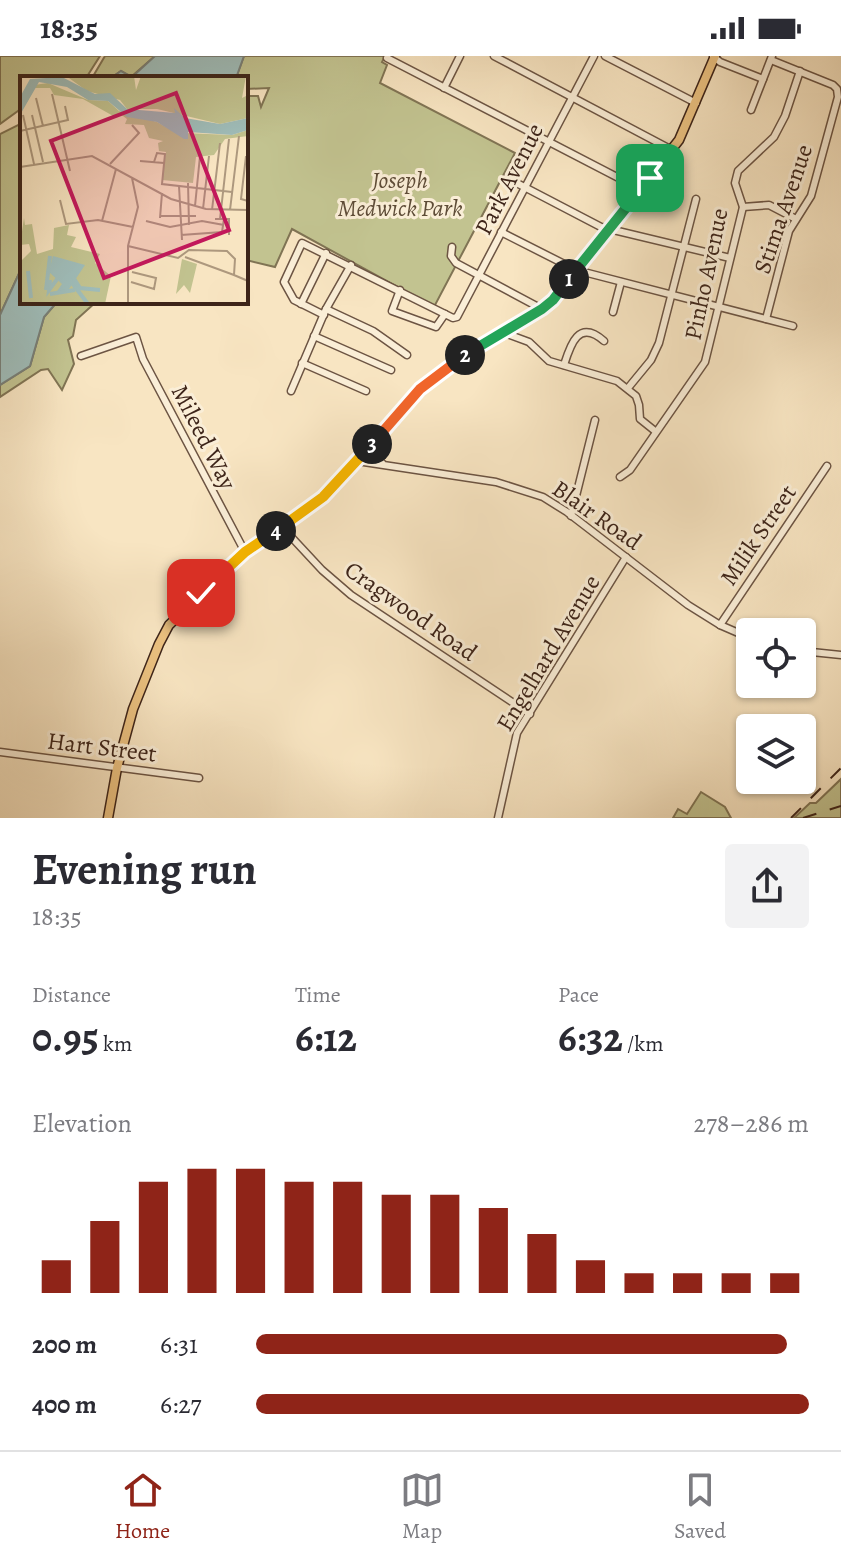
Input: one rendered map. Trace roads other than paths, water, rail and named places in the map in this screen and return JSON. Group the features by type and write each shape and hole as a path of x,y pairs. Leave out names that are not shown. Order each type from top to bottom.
{"main road":[{"path":"108,818 117,768 137,699 164,633 182,611 245,552 323,497 431,380 553,300 684,132 714,56"}],"street":[{"path":"444,88 460,56"},
{"path":"494,56 672,150"},
{"name":"Park Avenue","path":"445,314 455,318 594,56"},
{"path":"605,56 696,103"},
{"path":"714,56 720,62 763,79"},
{"path":"387,58 640,189"},
{"path":"751,110 772,58"},
{"name":"Stima Avenue","path":"766,319 789,231 811,196 838,97 833,85 772,58"},
{"name":"Pinho Avenue","path":"620,477 630,470 701,370 743,207 735,183 738,171 774,137 785,116 800,71"},
{"path":"507,178 601,227 730,258"},
{"path":"628,388 651,360 659,343 696,199"},
{"path":"743,207 769,205 796,219"},
{"path":"501,232 576,270 793,326"},
{"path":"400,290 392,311 436,327 445,314 400,290 351,265 302,243 284,282 294,300 373,331 407,355"},
{"path":"452,247 452,260 542,309"},
{"path":"301,304 326,253"},
{"path":"291,391 325,312 351,265"},
{"path":"613,312 621,282"},
{"path":"502,332 529,342 549,361 612,379 628,388 638,401 640,419 655,431"},
{"path":"564,365 571,342 578,335 590,333 604,341"},
{"path":"314,336 391,370"},
{"name":"Mileed Way","path":"81,356 136,337 143,359 245,552"},
{"path":"302,363 366,391"},
{"path":"571,516 595,420"},
{"path":"365,452 382,463"},
{"name":"Blair Road","path":"357,461 512,486 543,497 688,605 736,632"},
{"name":"Milik Street","path":"720,625 827,466"},
{"name":"Cragwood Road","path":"282,527 322,570 351,595 530,714"},
{"name":"Engelhard Avenue","path":"498,818 517,733 626,557"},
{"path":"816,652 841,655"},
{"name":"Hart Street","path":"0,752 199,778"}],"water":[{"path":"155,56 244,56 237,76 133,76"},
{"path":"121,71 130,76 114,76"},
{"path":"20,271 20,304 55,304 44,317 30,366 0,385 0,315"}],"railway":[{"path":"791,818 841,768"},
{"path":"803,818 841,806"}],"park label":[{"name":"Joseph Medwick Park","path":"400,194"}]}
